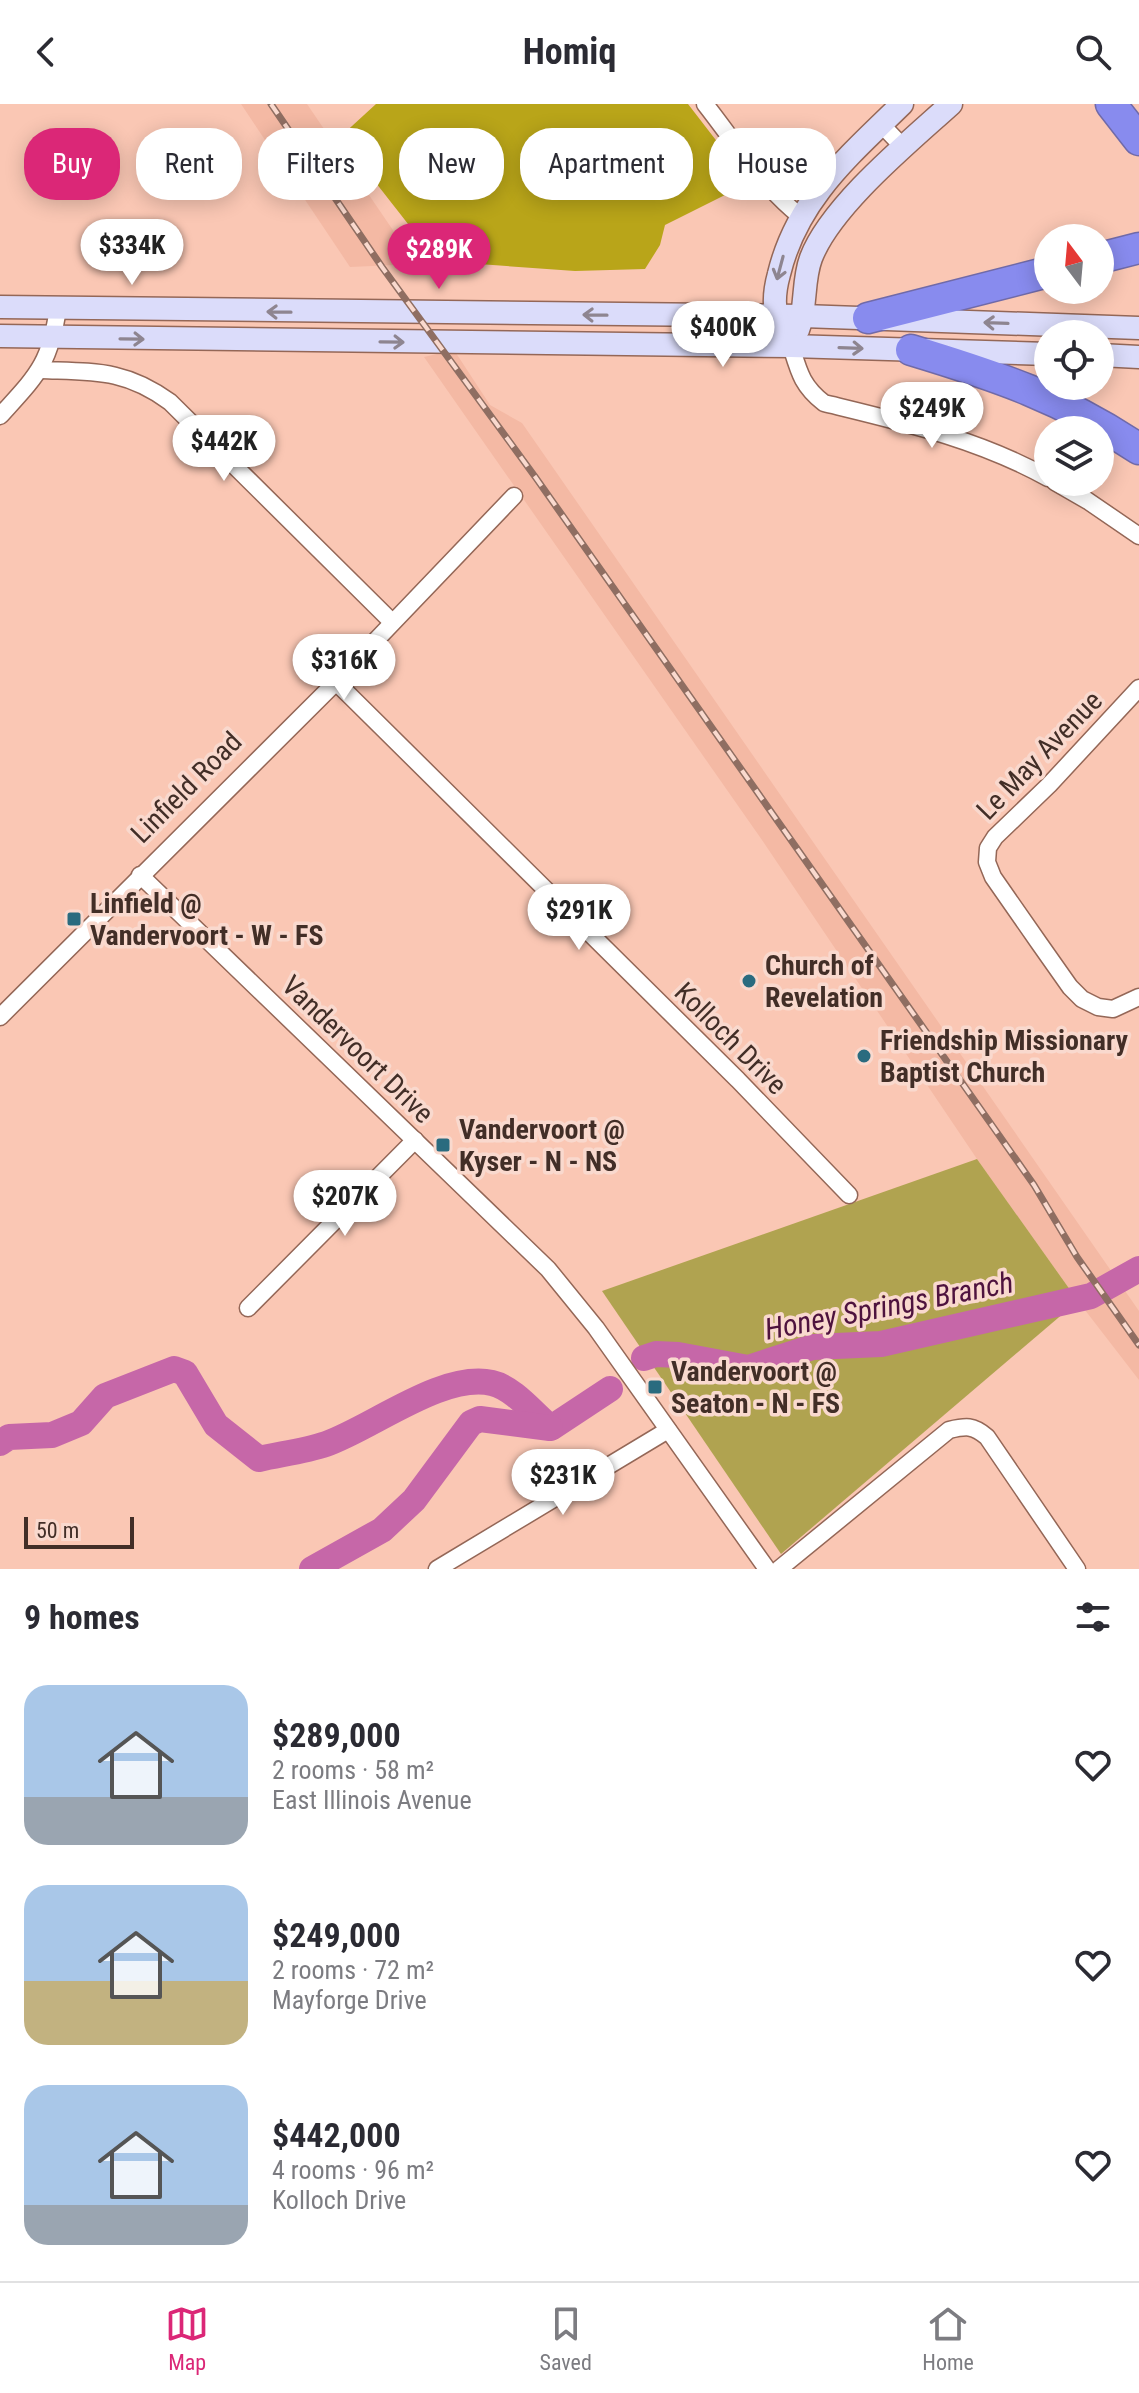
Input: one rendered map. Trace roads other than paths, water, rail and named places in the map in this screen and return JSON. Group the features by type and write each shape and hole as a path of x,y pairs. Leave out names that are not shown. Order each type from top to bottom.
{"highway":[{"path":"1111,104 1139,140"},
{"path":"1114,254 1139,248"},
{"path":"868,318 1034,276"},
{"path":"911,350 1047,396 1092,419 1139,449"}],"main road":[{"path":"791,346 774,316 776,286 788,240 811,198 902,104"},
{"path":"791,346 803,316 804,285 811,259 825,231 903,147 951,104"},
{"path":"0,307 803,316 1139,328"},
{"path":"0,336 791,346 1034,354"},
{"path":"1114,356 1139,357"}],"street":[{"path":"705,104 764,180 800,216"},
{"path":"881,124 903,147"},
{"path":"0,416 41,370 54,338 58,308"},
{"path":"791,346 801,379 812,394 824,403 934,430 984,447 1034,471"},
{"path":"41,370 103,372 148,386 170,402 392,622"},
{"name":"Linfield Road","path":"0,1017 336,682 514,496"},
{"path":"1079,496 1139,536"},
{"name":"Kolloch Drive","path":"336,682 738,1080 849,1195"},
{"name":"Le May Avenue","path":"1139,688 988,848 987,862 993,877 1070,987 1098,1007 1113,1009 1139,997"},
{"name":"Vandervoort Drive","path":"140,875 548,1269 596,1328 767,1569"},
{"path":"248,1308 415,1140"},
{"path":"779,1569 949,1430 964,1427 975,1427 987,1437 1077,1569"},
{"path":"437,1569 668,1430"}],"waterway":[{"name":"Honey Springs Branch","path":"644,1358 656,1354 678,1355 748,1368 813,1347 881,1344 1091,1296 1139,1269"},
{"name":"Honey Springs Branch","path":"0,1443 9,1437 52,1435 81,1423 105,1396 174,1369 185,1373 216,1425 259,1459 326,1444 408,1403 451,1386 472,1382 500,1386 516,1396 551,1428 610,1389"},
{"path":"312,1569 382,1530 414,1500 471,1423 480,1419 550,1428"}],"railway":[{"path":"271,104 382,267 536,478 1034,1185 1077,1257 1139,1345"}],"place":[{"name":"Linfield @ Vandervoort - W - FS","path":"74,919"},
{"name":"Church of Revelation","path":"749,981"},
{"name":"Friendship Missionary Baptist Church","path":"864,1056"},
{"name":"Vandervoort @ Kyser - N - NS","path":"443,1145"},
{"name":"Vandervoort @ Seaton - N - FS","path":"655,1387"}]}
